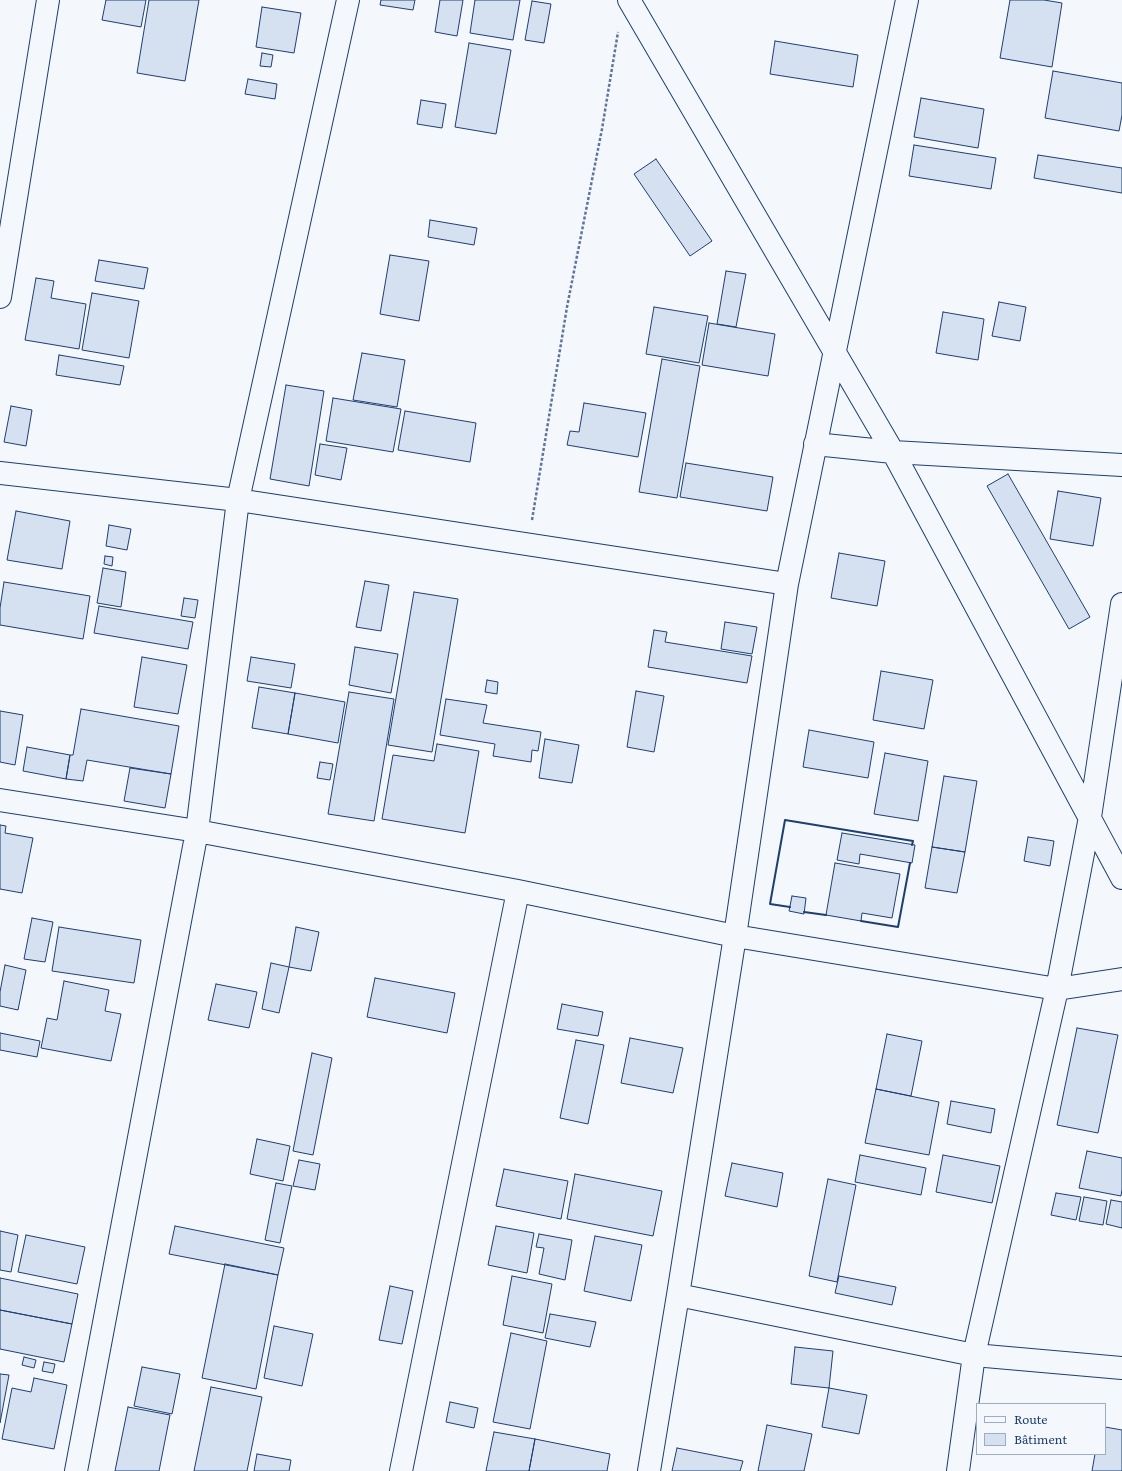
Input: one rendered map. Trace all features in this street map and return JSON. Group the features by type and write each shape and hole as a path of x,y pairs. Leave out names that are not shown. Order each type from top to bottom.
{"street":[{"path":"0,297 48,0"},
{"path":"76,1471 197,831 238,500 348,0"},
{"path":"629,0 893,452 1120,872"},
{"path":"649,1471 735,936 787,584 907,0"},
{"path":"815,444 893,452 1122,465"},
{"path":"0,473 238,500 787,584"},
{"path":"958,1471 974,1355 1057,990 1090,816 1122,604"},
{"path":"0,800 197,831 518,891 735,936 1057,990 1122,979"},
{"path":"401,1471 518,891"},
{"path":"678,1295 974,1355 1122,1368"}],"path":[{"path":"528,544 567,307 602,129 618,30"}],"building":[{"path":"106,0 146,0 141,27 102,20"},
{"path":"149,0 199,0 185,81 137,73"},
{"path":"381,0 415,0 413,10 380,5"},
{"path":"440,0 463,0 457,36 435,32"},
{"path":"475,0 520,0 513,40 470,33"},
{"path":"1010,0 1044,0 1062,3 1052,67 1000,58"},
{"path":"532,1 551,4 544,43 525,40"},
{"path":"262,7 301,13 294,53 256,47"},
{"path":"775,41 858,55 853,87 770,74"},
{"path":"469,43 511,50 496,134 455,127"},
{"path":"262,53 273,55 271,67 260,66"},
{"path":"1053,71 1122,83 1122,115 1119,131 1045,118"},
{"path":"248,79 277,84 275,99 245,94"},
{"path":"921,98 984,109 978,148 914,137"},
{"path":"421,100 446,104 442,128 417,124"},
{"path":"914,145 996,158 991,189 909,176"},
{"path":"1038,155 1122,168 1122,193 1034,178"},
{"path":"656,159 712,241 690,256 634,174"},
{"path":"430,220 477,228 474,245 428,237"},
{"path":"390,255 429,261 419,321 380,314"},
{"path":"99,260 148,268 144,289 95,281"},
{"path":"726,271 746,274 736,327 717,324"},
{"path":"36,278 54,281 51,298 86,304 79,349 25,340"},
{"path":"92,293 139,301 129,358 82,350"},
{"path":"999,302 1026,307 1020,341 992,336"},
{"path":"654,307 708,316 699,363 646,354"},
{"path":"943,312 984,319 978,360 936,353"},
{"path":"709,323 775,334 768,376 702,365"},
{"path":"362,353 405,360 397,407 353,400"},
{"path":"59,355 124,366 120,385 56,375"},
{"path":"662,359 700,366 677,498 639,492"},
{"path":"286,385 324,391 309,486 270,479"},
{"path":"333,398 401,409 393,452 326,441"},
{"path":"584,403 646,413 638,457 567,445 570,431 579,432"},
{"path":"11,406 32,410 26,446 4,442"},
{"path":"405,411 476,423 470,462 398,450"},
{"path":"320,444 347,448 341,480 315,475"},
{"path":"686,463 773,477 767,511 680,497"},
{"path":"1008,474 1090,617 1069,629 987,486"},
{"path":"1058,491 1101,498 1093,546 1050,539"},
{"path":"16,511 70,521 62,569 7,560"},
{"path":"109,525 131,529 127,550 106,546"},
{"path":"839,553 885,561 877,606 831,598"},
{"path":"105,556 113,557 112,566 104,564"},
{"path":"103,568 126,572 121,607 97,603"},
{"path":"365,581 389,585 381,631 356,627"},
{"path":"4,582 90,596 83,639 0,625 0,608"},
{"path":"414,592 458,599 432,752 388,745"},
{"path":"184,598 198,600 195,618 181,616"},
{"path":"99,606 193,622 188,649 94,633"},
{"path":"725,622 757,627 752,654 721,649"},
{"path":"654,630 667,632 665,642 752,656 747,683 648,667"},
{"path":"355,647 398,654 391,693 349,685"},
{"path":"142,657 187,665 178,714 134,707"},
{"path":"251,657 295,664 291,688 247,681"},
{"path":"881,671 933,680 924,729 873,720"},
{"path":"487,680 498,682 497,694 485,692"},
{"path":"259,687 295,693 288,734 252,728"},
{"path":"636,691 664,696 654,752 627,747"},
{"path":"349,692 394,699 374,821 328,814"},
{"path":"295,693 345,702 338,743 288,734"},
{"path":"446,699 487,705 483,723 541,732 538,751 532,750 531,762 493,756 495,744 440,735"},
{"path":"81,709 179,726 171,774 87,760 83,781 66,779 70,755 73,755"},
{"path":"0,711 23,715 15,765 0,762"},
{"path":"809,730 874,742 868,778 803,767"},
{"path":"545,739 579,745 572,783 539,778"},
{"path":"437,744 479,751 465,833 382,819 393,755 434,761"},
{"path":"27,747 70,755 66,779 23,771"},
{"path":"885,753 928,761 918,821 874,814"},
{"path":"320,762 333,764 330,780 317,778"},
{"path":"130,768 171,774 165,808 124,801"},
{"path":"944,776 977,781 965,852 932,847"},
{"path":"0,825 6,826 5,833 33,838 22,893 0,889"},
{"path":"842,833 915,845 912,863 860,854 859,864 837,860"},
{"path":"1028,837 1054,841 1050,866 1024,861"},
{"path":"932,847 965,852 957,893 925,888"},
{"path":"835,863 900,874 892,918 862,913 861,921 826,915"},
{"path":"792,896 806,898 804,914 789,911"},
{"path":"32,918 53,922 45,962 24,959"},
{"path":"59,927 141,940 134,983 52,971"},
{"path":"296,927 319,932 311,971 289,967"},
{"path":"271,963 289,967 279,1013 262,1009"},
{"path":"5,965 26,970 18,1010 0,1006 0,992"},
{"path":"375,978 455,993 447,1033 367,1017"},
{"path":"64,981 109,990 105,1011 121,1014 111,1061 41,1048 47,1018 57,1020"},
{"path":"216,984 257,992 249,1028 208,1020"},
{"path":"562,1004 603,1012 598,1036 557,1029"},
{"path":"1077,1028 1118,1035 1098,1133 1057,1125"},
{"path":"0,1033 40,1041 37,1057 0,1050"},
{"path":"887,1034 922,1041 911,1096 876,1089"},
{"path":"630,1038 683,1048 673,1093 621,1083"},
{"path":"576,1040 604,1045 588,1124 560,1118"},
{"path":"312,1053 332,1058 313,1155 293,1151"},
{"path":"876,1089 939,1102 929,1155 865,1143"},
{"path":"951,1101 995,1109 991,1133 947,1124"},
{"path":"257,1139 290,1146 283,1181 250,1174"},
{"path":"1087,1151 1122,1158 1121,1196 1079,1188"},
{"path":"860,1155 926,1168 921,1195 855,1182"},
{"path":"943,1155 1000,1166 992,1203 936,1192"},
{"path":"299,1160 320,1164 315,1190 293,1186"},
{"path":"732,1163 783,1173 777,1207 725,1196"},
{"path":"504,1169 568,1181 561,1219 496,1206"},
{"path":"575,1174 662,1191 653,1236 567,1219"},
{"path":"828,1179 856,1185 837,1282 809,1276"},
{"path":"276,1183 292,1186 280,1243 265,1240"},
{"path":"1056,1193 1081,1197 1076,1220 1051,1215"},
{"path":"1084,1197 1107,1201 1103,1225 1079,1221"},
{"path":"1111,1200 1122,1202 1122,1228 1106,1224"},
{"path":"175,1226 284,1248 278,1275 169,1254"},
{"path":"496,1226 534,1233 527,1273 488,1265"},
{"path":"0,1231 18,1235 11,1272 0,1270"},
{"path":"539,1234 572,1240 565,1280 539,1274 544,1248 536,1247"},
{"path":"26,1235 85,1247 77,1284 18,1272"},
{"path":"595,1236 642,1245 631,1301 584,1291"},
{"path":"225,1264 278,1275 256,1389 202,1378"},
{"path":"512,1276 552,1284 543,1333 503,1325"},
{"path":"839,1276 896,1287 892,1305 835,1293"},
{"path":"0,1278 78,1294 72,1324 0,1310"},
{"path":"390,1286 413,1291 402,1344 379,1340"},
{"path":"0,1310 72,1324 64,1362 0,1349"},
{"path":"550,1314 596,1322 590,1347 545,1338"},
{"path":"274,1326 313,1334 302,1386 264,1378"},
{"path":"511,1333 547,1341 530,1429 493,1422"},
{"path":"795,1347 833,1351 829,1388 791,1384"},
{"path":"24,1357 36,1360 34,1368 22,1365"},
{"path":"44,1362 55,1364 53,1373 42,1371"},
{"path":"142,1367 180,1374 172,1414 134,1406"},
{"path":"0,1374 9,1375 0,1423"},
{"path":"34,1378 67,1385 54,1449 2,1439 12,1388 31,1392"},
{"path":"211,1387 262,1397 247,1471 194,1471"},
{"path":"829,1388 867,1395 859,1434 822,1427"},
{"path":"450,1402 478,1408 474,1428 446,1422"},
{"path":"128,1407 170,1415 159,1471 115,1471"},
{"path":"767,1425 812,1434 804,1471 758,1471"},
{"path":"1106,1427 1122,1430 1122,1471 1092,1471 1095,1455 1106,1455"},
{"path":"494,1432 535,1439 529,1471 486,1471"},
{"path":"535,1439 610,1454 607,1471 529,1471"},
{"path":"677,1448 743,1461 740,1471 672,1471"},
{"path":"257,1454 291,1460 289,1471 254,1471"}],"wall":[{"path":"790,907 770,904 785,820 913,841 912,845"},
{"path":"861,921 898,927 910,863"},
{"path":"804,912 826,915"}]}
